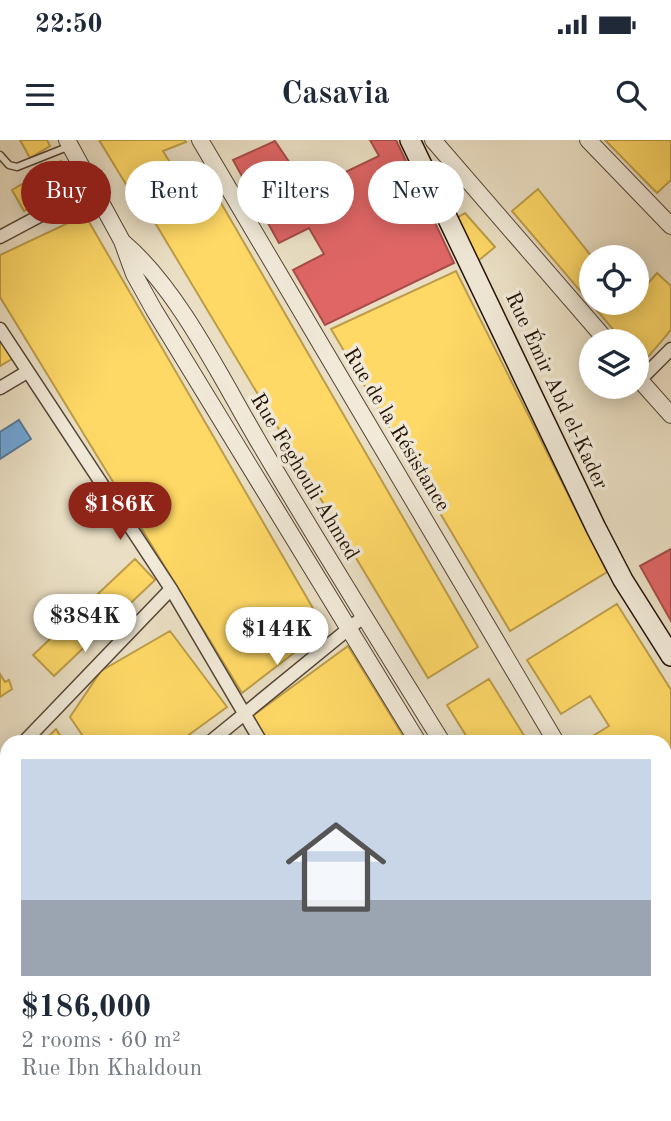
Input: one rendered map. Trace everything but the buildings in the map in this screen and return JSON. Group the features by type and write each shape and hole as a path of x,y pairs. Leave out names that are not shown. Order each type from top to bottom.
{"main road":[{"name":"Rue Émir Abd el-Kader","path":"410,140 596,528 624,580 671,656"}],"street":[{"name":"Rue de la Résistance","path":"200,140 552,735"},
{"path":"433,140 597,329"},
{"path":"588,140 671,226"},
{"name":"Rue Feghouli Ahmed","path":"69,143 79,161"},
{"name":"Rue Feghouli Ahmed","path":"111,221 134,274 154,310 414,735"},
{"path":"0,237 24,224"},
{"name":"Rue Feghouli Ahmed","path":"121,241 142,259 200,343 363,617 438,735"},
{"path":"0,329 171,589 257,735"},
{"path":"649,370 671,349"},
{"path":"0,387 27,372"},
{"path":"649,390 671,415"},
{"path":"31,735 171,589"},
{"path":"219,735 363,617"}],"lane":[{"path":"0,155 9,165 17,167 69,143"}]}
